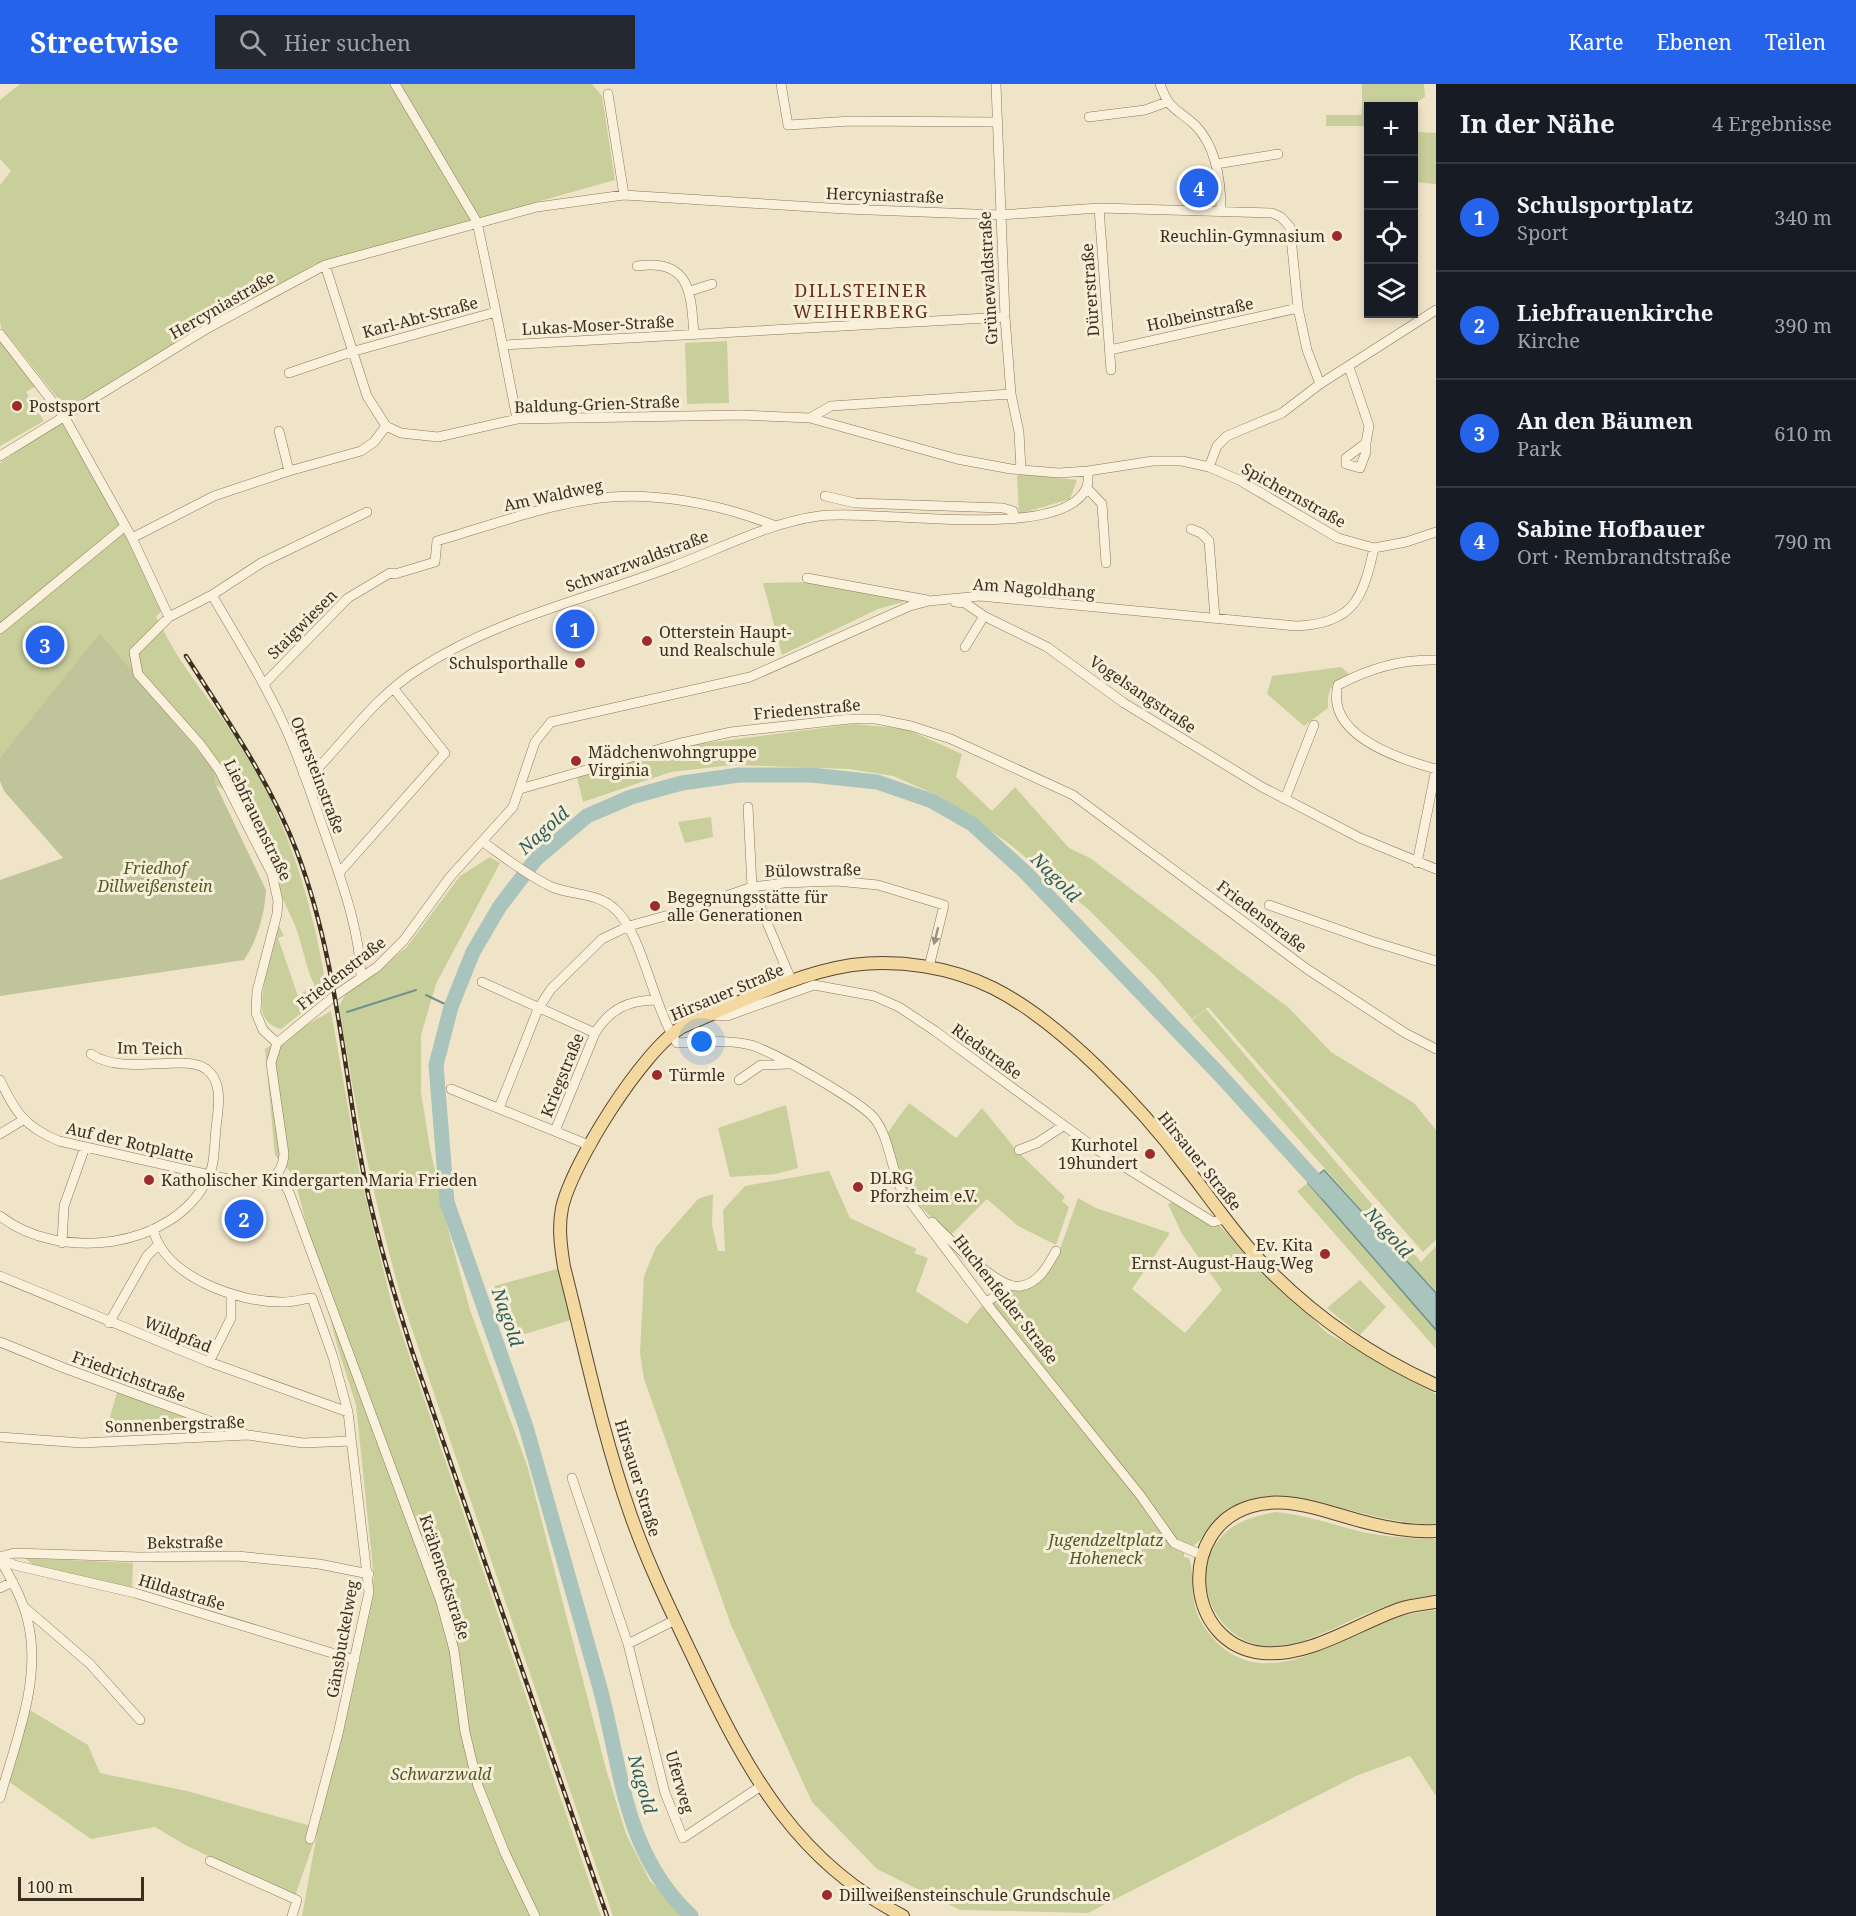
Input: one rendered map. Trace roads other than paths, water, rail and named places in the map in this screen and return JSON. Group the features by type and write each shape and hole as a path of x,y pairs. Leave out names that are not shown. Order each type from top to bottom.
{"main road":[{"name":"Hirsauer Straße","path":"903,1916 867,1896 833,1870 783,1818 761,1786 719,1710 675,1620 640,1543 616,1473 564,1267 560,1228 562,1207 572,1179 606,1117 671,1033 792,982 822,971 852,965 886,964 929,967 977,981 1009,997 1089,1060 1131,1102 1185,1166 1224,1219 1272,1273 1320,1315 1376,1353 1436,1385"},
{"path":"1436,1531 1399,1529 1310,1508 1272,1503 1252,1506 1224,1520 1210,1537 1202,1555 1198,1582 1200,1599 1208,1616 1225,1637 1237,1645 1261,1653 1285,1653 1305,1648 1402,1608 1436,1602"}],"street":[{"path":"395,84 477,222 496,312"},
{"path":"781,84 788,125 851,121 996,122"},
{"name":"Grünewaldstraße","path":"996,84 1005,317 1011,394 1019,432 1021,470"},
{"path":"1160,84 1167,102 1197,127 1206,140 1216,164 1221,187 1221,211"},
{"path":"608,94 624,195"},
{"path":"1089,117 1145,110 1167,102"},
{"path":"1216,164 1278,154"},
{"name":"Hercyniastraße","path":"0,456 208,328 325,265 537,207 624,195 845,209 1000,215 1100,208 1272,213 1281,217 1290,227 1298,308"},
{"name":"Dürerstraße","path":"1100,208 1111,370"},
{"path":"132,538 214,496 361,451 374,442 386,426 367,396 351,352 325,265"},
{"path":"637,266 664,266 681,275 690,291 712,284"},
{"name":"Lukas-Moser-Straße","path":"690,291 694,335"},
{"path":"1298,308 1307,350 1320,384"},
{"name":"Holbeinstraße","path":"1110,350 1298,308"},
{"path":"1106,563 1102,504 1087,488 1088,471 1153,461 1182,461 1209,467 1217,446 1227,436 1282,413 1320,384 1436,310"},
{"name":"Karl-Abt-Straße","path":"289,373 351,352 496,312 517,419"},
{"name":"Lukas-Moser-Straße","path":"504,345 1005,317"},
{"path":"0,334 65,418 132,538 169,616 212,595 261,563 367,512"},
{"path":"1349,367 1369,426 1366,443"},
{"path":"810,418 831,406 1011,394"},
{"name":"Baldung-Grien-Straße","path":"386,426 407,435 438,437 517,419 742,415 810,418 957,459 1021,470 1088,471"},
{"path":"279,431 290,471"},
{"name":"Spichernstraße","path":"1209,467 1239,480 1338,538 1374,548 1406,542 1436,532"},
{"name":"Schwarzwaldstraße","path":"303,773 313,778 318,775 319,767 393,689 418,669 500,626 673,566 773,525 837,514 1015,519 1068,506 1087,488"},
{"path":"825,496 855,503 1003,508 1013,511 1015,519"},
{"name":"Am Waldweg","path":"395,574 435,562 437,541 517,516 594,498 678,500 740,512 773,525"},
{"path":"0,629 124,527"},
{"path":"1191,529 1201,532 1209,541 1215,618"},
{"name":"Am Nagoldhang","path":"520,789 535,742 551,722 750,677 799,653 929,601 980,596 1296,626 1321,625 1336,620 1355,601 1367,577 1374,548"},
{"name":"Staigwiesen","path":"264,684 348,598 390,573 395,574"},
{"path":"807,578 929,601"},
{"name":"Ottersteinstraße","path":"212,595 264,684 303,773 339,873 359,945 361,978"},
{"name":"Vogelsangstraße","path":"929,601 965,603 1047,647 1124,703 1285,799 1360,838 1436,869"},
{"path":"965,647 984,615"},
{"name":"Liebfrauenstraße","path":"169,616 137,646 134,652 138,674 200,744 219,770 272,874 278,901 277,914 257,991 256,1013 263,1030 278,1043"},
{"path":"1417,863 1436,769 1400,758 1365,740 1344,722 1336,707 1335,697 1338,685 1356,675 1400,662 1436,660"},
{"path":"339,873 445,753 393,689"},
{"name":"Friedenstraße","path":"278,1043 333,997 388,957 404,940 450,877 503,820 520,789 677,744 742,730 850,719 876,719 911,726 951,739 1073,795 1307,969 1405,1033 1436,1049"},
{"path":"1285,799 1314,725"},
{"path":"748,807 752,887 792,982"},
{"path":"483,842 546,884 605,902 617,910 629,926 671,1033"},
{"name":"Bülowstraße","path":"499,1108 538,1009 551,989 602,939 629,926 752,887 836,881 878,885 944,905 929,967"},
{"path":"1269,904 1371,941 1436,961"},
{"path":"482,982 595,1033"},
{"name":"Riedstraße","path":"710,1015 719,1018 814,985 874,996 899,1007 935,1031 1063,1126 1213,1222 1224,1219"},
{"name":"Kriegstraße","path":"555,1131 595,1033 615,1009 634,1002 657,1000"},
{"name":"Huchenfelder Straße","path":"671,1033 677,1043 749,1044 793,1064 874,1118 890,1153 892,1171 902,1191 986,1303 1140,1495 1174,1543 1202,1555"},
{"path":"153,1229 157,1246 189,1276 231,1294 283,1302 312,1298 323,1285 289,1192 278,1174 284,1163 284,1145 271,1064 278,1043"},
{"name":"Im Teich","path":"91,1054 101,1061 135,1065 195,1064 208,1069 217,1085 219,1103 209,1176"},
{"path":"739,1080 761,1065 793,1064"},
{"name":"Auf der Rotplatte","path":"0,1080 23,1120 46,1136 209,1176 253,1183 273,1179 278,1174"},
{"path":"451,1089 591,1146"},
{"path":"0,1134 23,1120"},
{"path":"1019,1150 1036,1143 1063,1126"},
{"path":"62,1243 64,1206 85,1147"},
{"path":"0,1216 12,1226 62,1243 94,1243 153,1229 183,1210 199,1194 209,1176"},
{"path":"921,1214 1008,1286 1021,1287 1032,1282 1044,1272 1056,1251"},
{"path":"109,1323 147,1256 157,1246"},
{"name":"Wildpfad","path":"0,1276 109,1323 348,1412"},
{"name":"Kräheneckstraße","path":"323,1285 441,1602 454,1650 465,1732 478,1786 535,1916"},
{"path":"986,1303 1008,1286"},
{"path":"209,1362 231,1317 231,1294"},
{"path":"312,1298 333,1357 348,1412 351,1441"},
{"name":"Friedrichstraße","path":"0,1342 248,1436"},
{"name":"Sonnenbergstraße","path":"0,1437 93,1443 248,1436 319,1443 351,1441"},
{"name":"Gänsbuckelweg","path":"310,1839 355,1660 369,1592 369,1574 351,1441"},
{"name":"Uferweg","path":"572,1478 628,1644 665,1793 683,1838 761,1786"},
{"name":"Bekstraße","path":"0,1558 14,1553 139,1557 237,1556 319,1564 369,1574"},
{"path":"0,1558 24,1607 32,1641 31,1678 0,1798"},
{"name":"Hildastraße","path":"0,1558 14,1566 135,1593 355,1660"},
{"path":"0,1588 13,1582"},
{"path":"24,1607 90,1664 140,1720"},
{"path":"628,1644 675,1620"},
{"path":"210,1861 297,1900 292,1916"}],"water":[{"path":"1324,1170 1436,1293 1436,1330 1308,1183"}],"waterway":[{"name":"Nagold","path":"691,1916 669,1892 652,1865 629,1810 600,1688 526,1427 447,1202 436,1065 451,1007 473,952 500,906 536,859 587,816 631,797 682,783 739,775 811,775 877,782 932,801 972,824 1025,872 1220,1075 1327,1193"},
{"path":"347,1012 416,990"},
{"path":"426,995 451,1007"}],"railway":[{"path":"186,656 247,751 274,800 297,852 328,962 364,1175 389,1276 412,1351 607,1916"}],"place":[{"name":"Sabine Hofbauer","path":"1199,188"},
{"name":"Reuchlin-Gymnasium","path":"1337,236"},
{"name":"Postsport","path":"17,406"},
{"name":"Schulsportplatz","path":"575,629"},
{"name":"Otterstein Haupt- und Realschule","path":"647,641"},
{"name":"An den Bäumen","path":"45,645"},
{"name":"Schulsporthalle","path":"580,663"},
{"name":"Mädchenwohngruppe Virginia","path":"576,761"},
{"name":"Begegnungsstätte für alle Generationen","path":"655,906"},
{"name":"Türmle","path":"657,1075"},
{"name":"Kurhotel 19hundert","path":"1150,1154"},
{"name":"Katholischer Kindergarten Maria Frieden","path":"149,1180"},
{"name":"DLRG Pforzheim e.V.","path":"858,1187"},
{"name":"Liebfrauenkirche","path":"244,1219"},
{"name":"Ev. Kita Ernst-August-Haug-Weg","path":"1325,1254"},
{"name":"Dillweißensteinschule Grundschule","path":"827,1895"}],"district":[{"name":"DILLSTEINER WEIHERBERG","path":"861,300"}],"park label":[{"name":"Friedhof Dillweißenstein","path":"155,877"},
{"name":"Jugendzeltplatz Hoheneck","path":"1106,1549"},
{"name":"Schwarzwald","path":"441,1774"}]}
